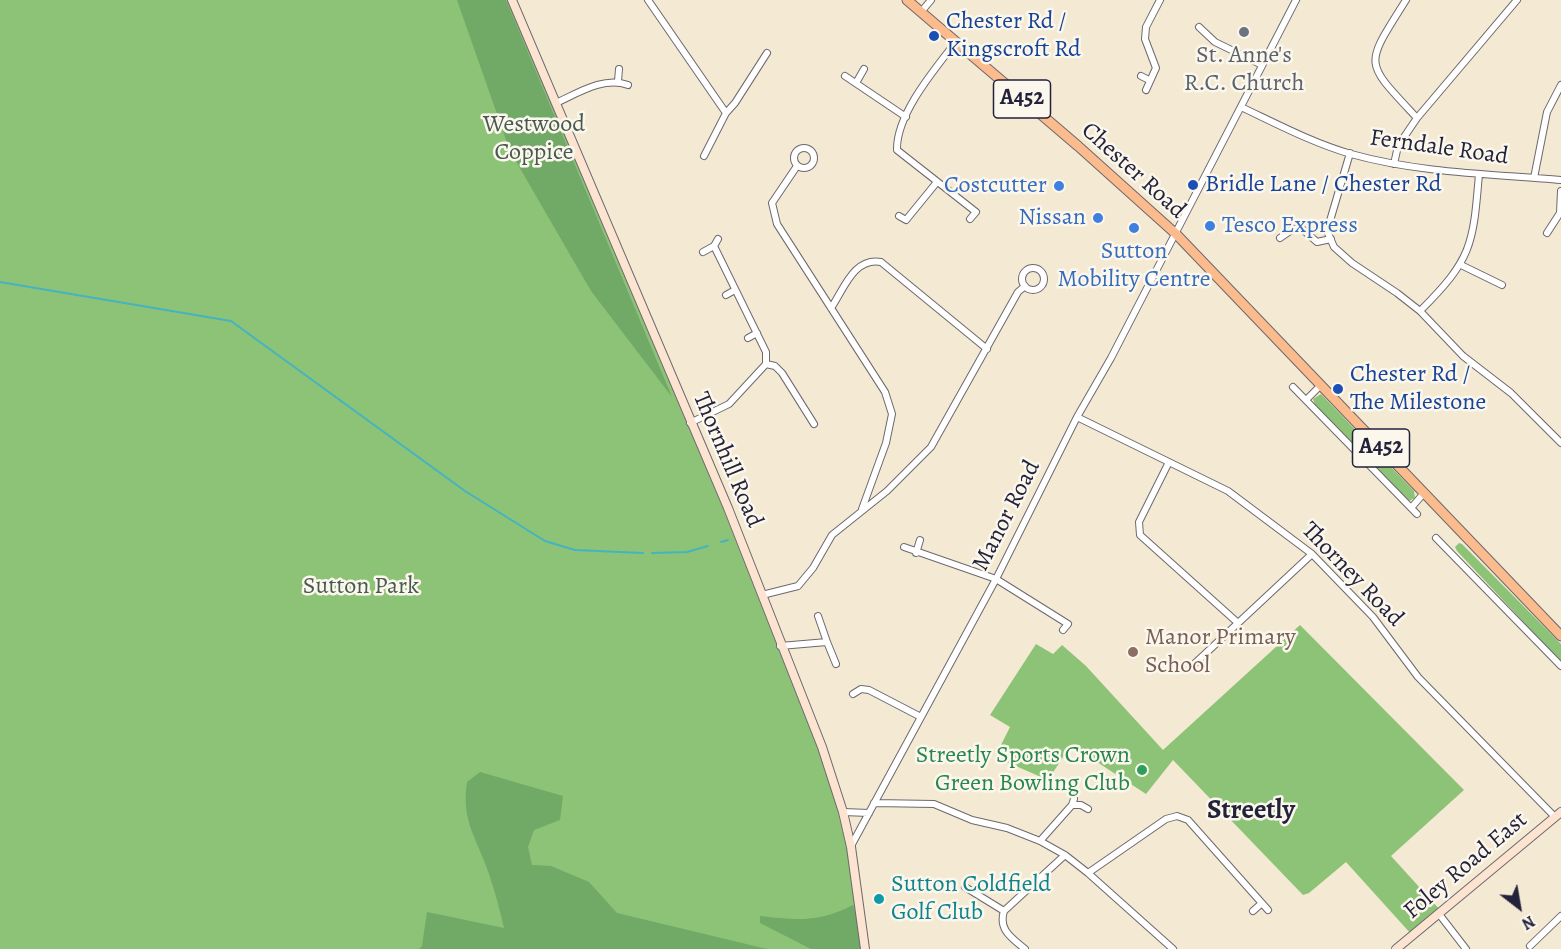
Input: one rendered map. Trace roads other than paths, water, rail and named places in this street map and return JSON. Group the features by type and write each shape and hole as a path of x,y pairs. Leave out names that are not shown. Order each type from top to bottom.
{"highway":[{"name":"Chester Road","path":"907,0 1078,146 1176,234 1561,636"}],"main road":[{"name":"Thornhill Road","path":"512,0 762,595 780,646 822,747 843,812 851,847 865,949"},
{"name":"Foley Road East","path":"1396,949 1558,815"}],"street":[{"path":"648,0 726,113"},
{"path":"921,12 932,0"},
{"path":"1146,90 1156,68 1145,39 1146,27 1160,0"},
{"name":"Manor Road","path":"851,847 919,716 996,579 1077,417 1176,234 1296,0"},
{"path":"1406,0 1376,48 1374,64 1380,79 1417,118"},
{"path":"1395,164 1398,146 1417,118 1517,0"},
{"path":"1199,27 1215,42 1262,65"},
{"path":"955,43 927,79 906,117 897,140 897,150 976,212 970,219"},
{"path":"704,156 706,145 735,103 759,58 767,53"},
{"path":"618,81 619,69"},
{"path":"856,83 864,69"},
{"path":"845,76 906,117"},
{"path":"1140,76 1149,80"},
{"path":"556,103 606,83 618,81 628,84"},
{"path":"1534,178 1547,112 1561,85"},
{"name":"Ferndale Road","path":"1241,107 1316,142 1395,164 1479,174 1561,180"},
{"path":"1350,153 1327,231 1334,246 1352,263 1397,292 1420,311 1463,356 1511,393 1561,443"},
{"path":"797,166 772,203 777,224 885,392 892,414 886,442 862,509"},
{"path":"1420,311 1447,284 1461,265 1475,226 1479,174"},
{"path":"899,216 906,220 937,182"},
{"path":"1547,233 1560,213 1561,190"},
{"path":"1280,238 1293,229 1301,228 1317,242 1331,239"},
{"path":"690,423 729,404 766,364 766,352 735,290 716,242 703,252"},
{"path":"831,308 859,264 869,260 881,262 987,350"},
{"path":"1461,265 1502,285"},
{"path":"762,595 798,586 813,568 832,535 887,491 931,447 1018,292 1025,286"},
{"path":"726,295 735,290"},
{"path":"748,338 757,333"},
{"path":"766,364 775,366 782,372 798,407 814,424"},
{"path":"1306,400 1321,385"},
{"path":"1293,387 1417,514"},
{"name":"Thorney Road","path":"1077,417 1228,491 1312,554 1373,616 1419,677 1558,815"},
{"path":"1169,462 1139,522 1140,535 1238,623"},
{"path":"1411,508 1424,493"},
{"path":"1436,538 1561,666"},
{"path":"916,553 920,540"},
{"path":"1447,548 1452,543"},
{"path":"904,547 996,579 1068,624 1063,630"},
{"path":"1191,667 1312,554"},
{"path":"818,616 836,664"},
{"path":"780,646 827,642"},
{"path":"853,694 861,689 869,690 919,716"},
{"path":"1040,841 1072,805 1073,789"},
{"path":"874,802 934,804 972,820 1007,828 1040,841 1065,855 1088,873 1173,949"},
{"path":"1072,805 1081,805 1088,809"},
{"path":"843,812 869,813"},
{"path":"1088,873 1166,819 1177,816 1188,820 1268,910"},
{"path":"1025,949 1005,933 1002,919 1004,911 1065,855"},
{"path":"965,887 1004,911"},
{"path":"1253,911 1262,903"},
{"path":"1439,914 1466,949"},
{"path":"1530,946 1538,943 1561,916"}],"waterway":[{"path":"0,282 231,321 465,491 545,541 575,550 643,553"},
{"path":"721,542 728,540"},
{"path":"652,553 687,552 708,546"}],"place":[{"name":"St. Anne's R.C. Church","path":"1244,32"},
{"name":"Chester Rd / Kingscroft Rd","path":"934,36"},
{"name":"Bridle Lane / Chester Rd","path":"1193,185"},
{"name":"Costcutter","path":"1059,186"},
{"name":"Nissan","path":"1098,218"},
{"name":"Tesco Express","path":"1210,226"},
{"name":"Sutton Mobility Centre","path":"1134,228"},
{"name":"Chester Rd / The Milestone","path":"1338,389"},
{"name":"Manor Primary School","path":"1133,652"},
{"name":"Streetly Sports Crown Green Bowling Club","path":"1142,770"},
{"name":"Sutton Coldfield Golf Club","path":"879,899"}],"district":[{"name":"Streetly","path":"1251,811"}],"park label":[{"name":"Westwood Coppice","path":"534,139"},
{"name":"Sutton Park","path":"361,587"}]}
